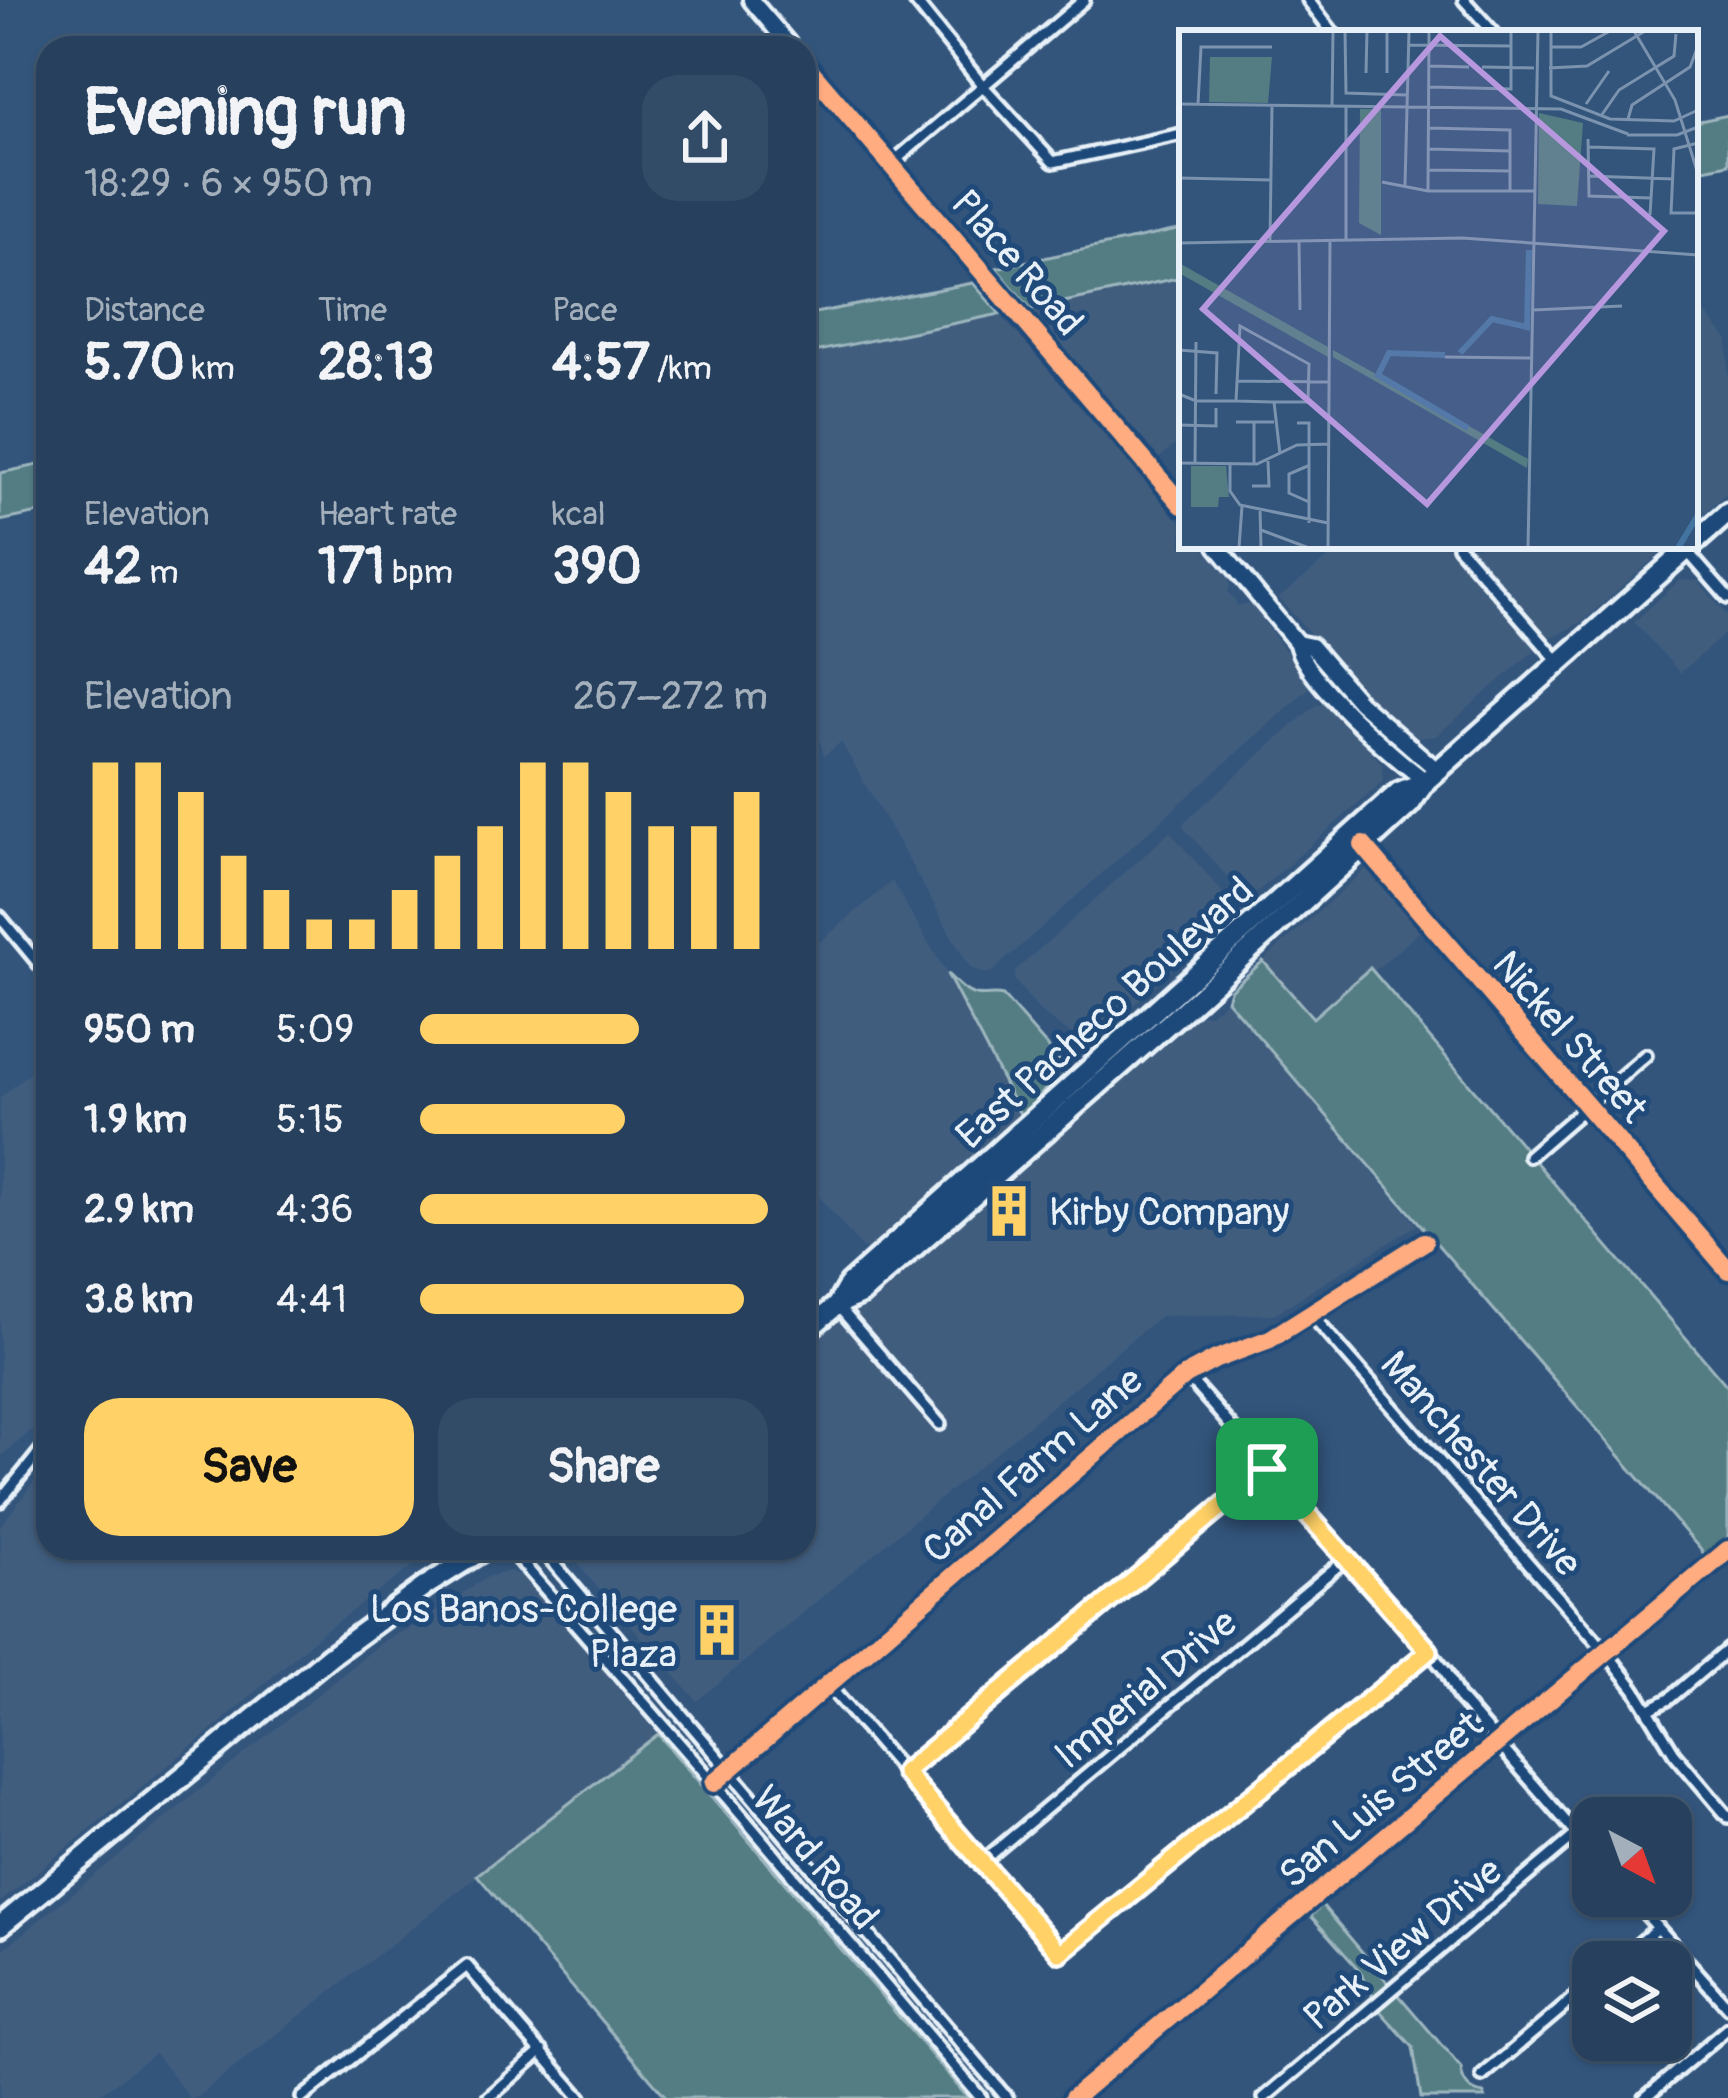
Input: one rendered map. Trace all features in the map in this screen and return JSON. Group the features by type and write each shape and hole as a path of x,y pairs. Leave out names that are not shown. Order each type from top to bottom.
{"highway":[{"name":"East Pacheco Boulevard","path":"1698,540 1728,513"},
{"name":"East Pacheco Boulevard","path":"816,1323 837,1305 861,1294 1132,1056 1410,804 1432,776 1688,549"},
{"name":"East Pacheco Boulevard","path":"837,1305 849,1284 1330,853 1399,792 1432,776"},
{"path":"0,1926 330,1656 467,1560"}],"street":[{"path":"751,0 782,36"},
{"path":"914,0 983,86 1054,162 1179,135"},
{"path":"891,164 1084,0"},
{"path":"1309,0 1331,30"},
{"path":"1464,0 1490,30"},
{"name":"Place Road","path":"816,76 1179,501"},
{"path":"1219,549 1297,643 1298,657 1348,712 1398,761 1432,776"},
{"path":"1461,549 1559,662"},
{"path":"1693,549 1728,598"},
{"name":"Nickel Street","path":"1364,845 1728,1270"},
{"path":"0,917 36,960"},
{"path":"1529,1156 1646,1055"},
{"name":"Canal Farm Lane","path":"714,1783 1186,1376 1270,1339 1424,1242"},
{"path":"837,1305 940,1424"},
{"name":"Manchester Drive","path":"1311,1314 1606,1652 1674,1753 1728,1817"},
{"path":"1186,1376 1429,1651 1459,1698 1572,1828"},
{"path":"0,1501 36,1457"},
{"path":"904,1772 1267,1469"},
{"name":"San Luis Street","path":"1073,2098 1728,1550"},
{"name":"Imperial Drive","path":"982,1862 1346,1559"},
{"name":"Ward Road","path":"519,1560 981,2098"},
{"name":"Ward Road","path":"551,1560 1007,2098"},
{"path":"1648,1710 1669,1699 1728,1649"},
{"path":"827,1684 1060,1953 1429,1651"},
{"name":"Park View Drive","path":"1264,2098 1572,1838"},
{"path":"1648,1917 1728,2007"},
{"path":"1642,1941 1658,1928"},
{"path":"302,2098 467,1966 581,2098"},
{"path":"1482,2076 1572,2000"},
{"path":"1645,2098 1728,2028"},
{"path":"488,2098 542,2051"}],"shaded area":[{"path":"1179,278 1179,442 1158,459 1031,309"},
{"path":"1698,305 1728,340 1728,492 1698,519"},
{"path":"1000,314 1179,520 1179,549 1204,549 1229,578 1228,592 1238,605 1251,604 1310,684 985,974 970,968 841,742 824,756 816,730 816,352"},
{"path":"1339,549 1665,549 1583,621 1551,636 1436,736 1418,738 1360,690 1279,598"},
{"path":"1680,580 1698,581 1728,616 1728,631 1680,673 1634,622"},
{"path":"1323,703 1331,706 1382,764 1383,782 1250,898 1245,897 1184,828 1184,822"},
{"path":"1170,832 1237,909 1095,1041 1079,1040 1040,1012 1015,981 1015,971"},
{"path":"1373,868 1424,928 1313,1018 1263,961 1366,869"},
{"path":"892,881 1022,1118 875,1250 861,1247 816,1193 816,945"},
{"path":"1227,1000 1417,1225 1274,1314 1160,1316 697,1701 576,1560 816,1560 816,1338 1201,1014 1210,1014"},
{"path":"36,1067 36,1427 0,1457 0,1098"},
{"path":"36,1480 36,1560 422,1560 320,1634 219,1724 0,1902 0,1526"},
{"path":"510,1571 532,1586 658,1734 196,2098 189,2098 155,2053 95,2098 0,2098 0,1952 385,1640 487,1577"}],"green space":[{"path":"1728,115 1728,164 1698,170 1698,121"},
{"path":"1179,230 1179,278 1031,309 996,268"},
{"path":"973,283 1000,314 816,352 816,313"},
{"path":"36,466 36,514 0,521 0,473"},
{"path":"1263,961 1313,1018 1370,968 1728,1387 1728,1537 1706,1556 1227,1000 1230,990"},
{"path":"947,974 972,994 1003,996 1060,1061 1060,1071 1022,1118"},
{"path":"658,1734 968,2098 667,2098 477,1875"},
{"path":"1322,1905 1461,2068 1467,2086 1485,2098 1421,2098 1413,2047 1381,2012 1360,1971 1311,1916"}],"cycle path":[{"path":"816,77 1179,501"},
{"path":"1363,845 1728,1270"},
{"path":"714,1783 1186,1375 1270,1339 1424,1242"},
{"path":"1073,2098 1728,1550"}],"place":[{"name":"Kirby Company","path":"1009,1211"},
{"name":"Los Banos-College Plaza","path":"717,1630"}],"route":[{"path":"1267,1469 1429,1651 1060,1953 904,1772 1267,1469"}]}
